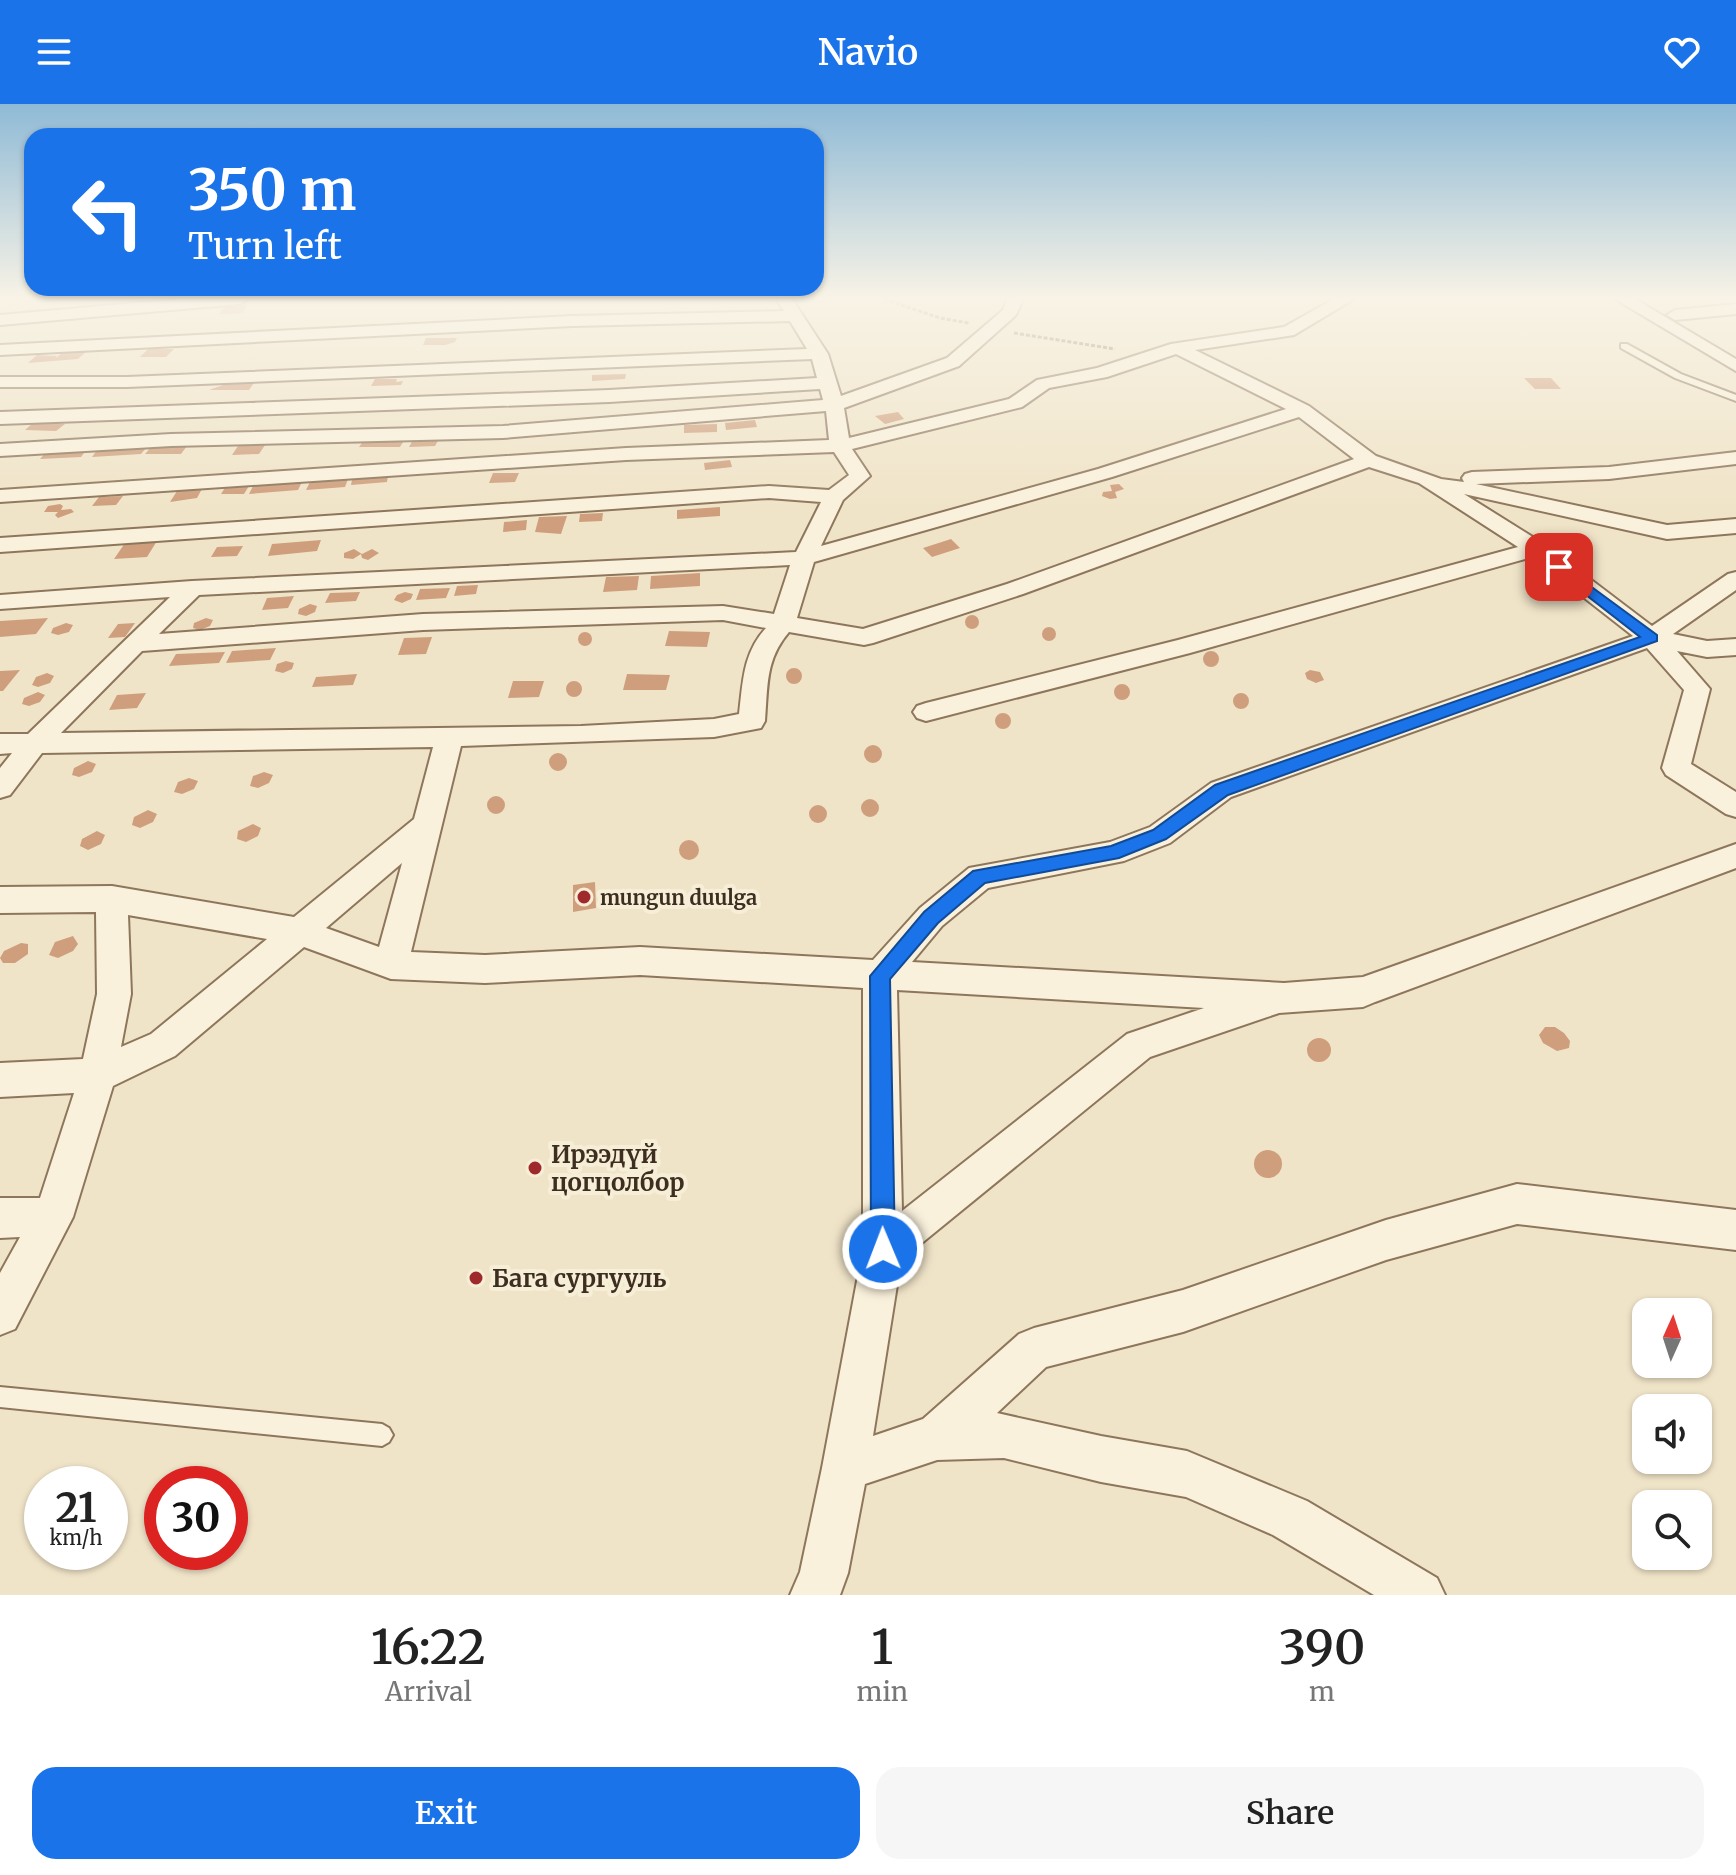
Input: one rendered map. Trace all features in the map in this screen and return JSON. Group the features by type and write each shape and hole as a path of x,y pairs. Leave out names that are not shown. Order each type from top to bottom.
{"street":[{"path":"80,380 91,369"},
{"path":"0,382 127,382 459,369"},
{"path":"0,744 581,735 714,728 752,721 757,666 763,646 784,622 804,558 834,497 860,476 840,446 834,405 823,369"},
{"path":"0,450 171,440 503,432 834,405 935,369"},
{"path":"0,496 596,456 840,446 1015,403 1043,384 1115,369"},
{"path":"1210,369 1302,410 1369,460 1426,479 1667,532 1736,526"},
{"path":"0,418 609,396 826,383"},
{"path":"0,602 192,588 804,558 1105,473 1302,410"},
{"path":"1426,479 1609,473 1736,458"},
{"path":"133,644 423,622 723,613 864,637 1015,589 1369,460"},
{"path":"1426,479 1536,549 1652,638 1697,689 1676,768 1736,806"},
{"path":"0,545 769,492 834,497"},
{"path":"926,712 1181,647 1536,549"},
{"path":"815,1595 824,1573 845,1468 883,1249 880,976 931,917 980,877 1113,853 1160,835 1221,790 1652,638 1736,579"},
{"path":"0,788 35,743 192,588"},
{"path":"1652,638 1707,649 1736,647"},
{"path":"391,965 450,735"},
{"path":"0,1080 98,1075 163,1045 427,825"},
{"path":"0,900 112,899 301,932 391,965 485,969 640,961 1284,998 1363,992 1736,856"},
{"path":"0,1314 53,1217 98,1075 114,994 112,899"},
{"path":"883,1249 1139,1045 1284,998"},
{"path":"937,1437 1034,1349 1183,1311 1386,1240 1517,1204 1736,1230"},
{"path":"0,1218 53,1217"},
{"path":"845,1468 937,1437 1004,1435 1101,1459 1187,1474 1290,1518 1420,1595"}],"lane":[{"path":"1665,369 1736,398"},
{"path":"0,1397 382,1435"}],"building":[{"path":"626,374 625,379 592,381 592,375"},
{"path":"1524,378 1551,378 1561,389 1535,389"},
{"path":"375,379 403,381 401,385 371,386"},
{"path":"254,383 249,390 209,390 226,384"},
{"path":"898,412 904,419 885,424 875,416"},
{"path":"755,420 757,427 726,430 725,423"},
{"path":"34,422 65,424 56,431 25,430"},
{"path":"717,424 717,432 684,433 684,425"},
{"path":"365,439 405,439 400,447 359,447"},
{"path":"439,439 435,446 409,447 413,440"},
{"path":"267,442 259,454 232,455 240,443"},
{"path":"152,446 187,446 181,454 145,454"},
{"path":"147,447 141,454 92,457 98,449"},
{"path":"87,449 81,457 40,459 47,451"},
{"path":"730,460 732,467 705,470 704,463"},
{"path":"493,473 519,473 515,482 489,483"},
{"path":"388,476 387,482 351,485 352,480"},
{"path":"348,479 345,487 306,490 310,482"},
{"path":"302,482 298,490 249,494 253,486"},
{"path":"1119,484 1124,489 1115,492 1117,498 1102,496 1103,492 1112,491 1110,485"},
{"path":"226,486 249,486 244,494 221,494"},
{"path":"203,487 197,498 170,502 179,488"},
{"path":"123,496 116,505 92,506 99,497"},
{"path":"48,506 63,506 61,510 71,509 74,512 58,518 55,515 58,512 44,512"},
{"path":"720,507 720,516 677,519 677,510"},
{"path":"603,513 602,521 579,522 580,514"},
{"path":"567,516 561,534 535,532 539,517"},
{"path":"527,520 526,530 503,532 504,522"},
{"path":"951,539 960,548 932,557 923,548"},
{"path":"321,540 317,551 268,556 272,544"},
{"path":"157,541 147,557 114,559 125,543"},
{"path":"243,546 237,556 211,557 217,547"},
{"path":"354,549 362,554 372,549 379,553 368,560 361,554 353,559 344,558 344,553"},
{"path":"700,573 700,586 650,589 651,576"},
{"path":"639,576 637,590 603,592 606,577"},
{"path":"478,585 476,594 454,596 457,586"},
{"path":"450,588 446,598 416,600 420,589"},
{"path":"360,592 356,601 325,603 330,593"},
{"path":"405,592 413,594 411,599 402,603 394,600 397,595"},
{"path":"294,596 288,608 262,610 267,598"},
{"path":"310,604 317,606 315,612 306,616 298,614 299,609"},
{"path":"972,615 979,622 972,629 965,622"},
{"path":"48,618 36,634 0,637 0,621"},
{"path":"206,618 213,620 210,626 200,630 193,628 194,623"},
{"path":"66,623 73,625 69,632 51,633 53,628"},
{"path":"135,623 125,637 108,638 118,624"},
{"path":"1049,627 1056,634 1049,641 1042,634"},
{"path":"669,631 710,632 707,647 665,646"},
{"path":"585,632 592,639 585,646 578,639"},
{"path":"432,637 426,654 398,655 404,638"},
{"path":"276,648 270,660 226,663 232,651"},
{"path":"1211,651 1219,659 1211,667 1203,659"},
{"path":"225,652 219,663 169,666 176,654"},
{"path":"286,661 294,663 292,669 283,673 275,671 277,664"},
{"path":"794,668 800,670 800,682 794,684 788,682 786,676 788,670"},
{"path":"20,670 3,691 0,691 0,671"},
{"path":"1310,670 1320,672 1324,680 1316,683 1307,679 1305,673"},
{"path":"47,673 54,676 50,683 38,687 32,685 36,677"},
{"path":"357,674 353,685 312,687 316,677"},
{"path":"627,674 670,675 666,690 623,690"},
{"path":"513,681 544,681 539,697 508,698"},
{"path":"574,681 580,683 580,695 574,697 568,695 566,689 568,683"},
{"path":"1122,684 1128,686 1128,698 1122,700 1116,698 1114,692 1116,686"},
{"path":"38,692 45,695 40,702 29,706 22,704 24,698"},
{"path":"146,693 137,708 109,710 117,695"},
{"path":"1241,693 1247,695 1247,707 1241,709 1235,707 1233,701 1235,695"},
{"path":"1000,713 1006,713 1011,721 1009,727 1000,729 995,724 995,718"},
{"path":"873,745 882,754 873,763 864,754"},
{"path":"558,753 567,762 558,771 549,762"},
{"path":"88,761 96,764 92,772 79,777 72,775 74,768"},
{"path":"264,772 273,775 269,783 258,788 250,786 253,776"},
{"path":"189,778 198,781 194,789 182,794 174,792 178,782"},
{"path":"492,796 500,796 505,805 503,812 492,814 487,809 487,801"},
{"path":"866,799 874,799 879,808 877,815 866,817 861,812 861,804"},
{"path":"814,805 822,805 827,814 825,821 814,823 809,818 809,810"},
{"path":"148,810 157,814 153,822 140,828 132,825 134,817"},
{"path":"253,824 261,828 258,836 246,842 237,839 238,831"},
{"path":"97,831 105,835 101,844 88,850 80,846 82,839"},
{"path":"689,840 696,843 699,850 696,857 689,860 682,857 679,850 682,843"},
{"name":"mungun duulga","path":"595,882 596,908 573,912 573,885"},
{"path":"73,936 78,944 73,951 58,958 49,955 55,942"},
{"path":"21,943 28,944 28,954 15,963 3,963 0,958 4,951"},
{"path":"1545,1027 1555,1027 1564,1033 1570,1041 1569,1048 1557,1051 1543,1043 1539,1035"},
{"path":"1319,1038 1327,1042 1331,1050 1327,1058 1319,1062 1311,1058 1307,1050 1311,1042"},
{"path":"1268,1150 1278,1154 1282,1164 1278,1174 1268,1178 1258,1174 1254,1164 1258,1154"}],"place":[{"name":"mungun duulga","path":"584,897"},
{"name":"Ирээдүй цогцолбор","path":"535,1168"},
{"name":"Бага сургууль","path":"476,1278"}],"route":[{"path":"883,1249 880,976 931,917 980,877 1113,853 1160,835 1221,790 1652,638 1559,567"}]}
